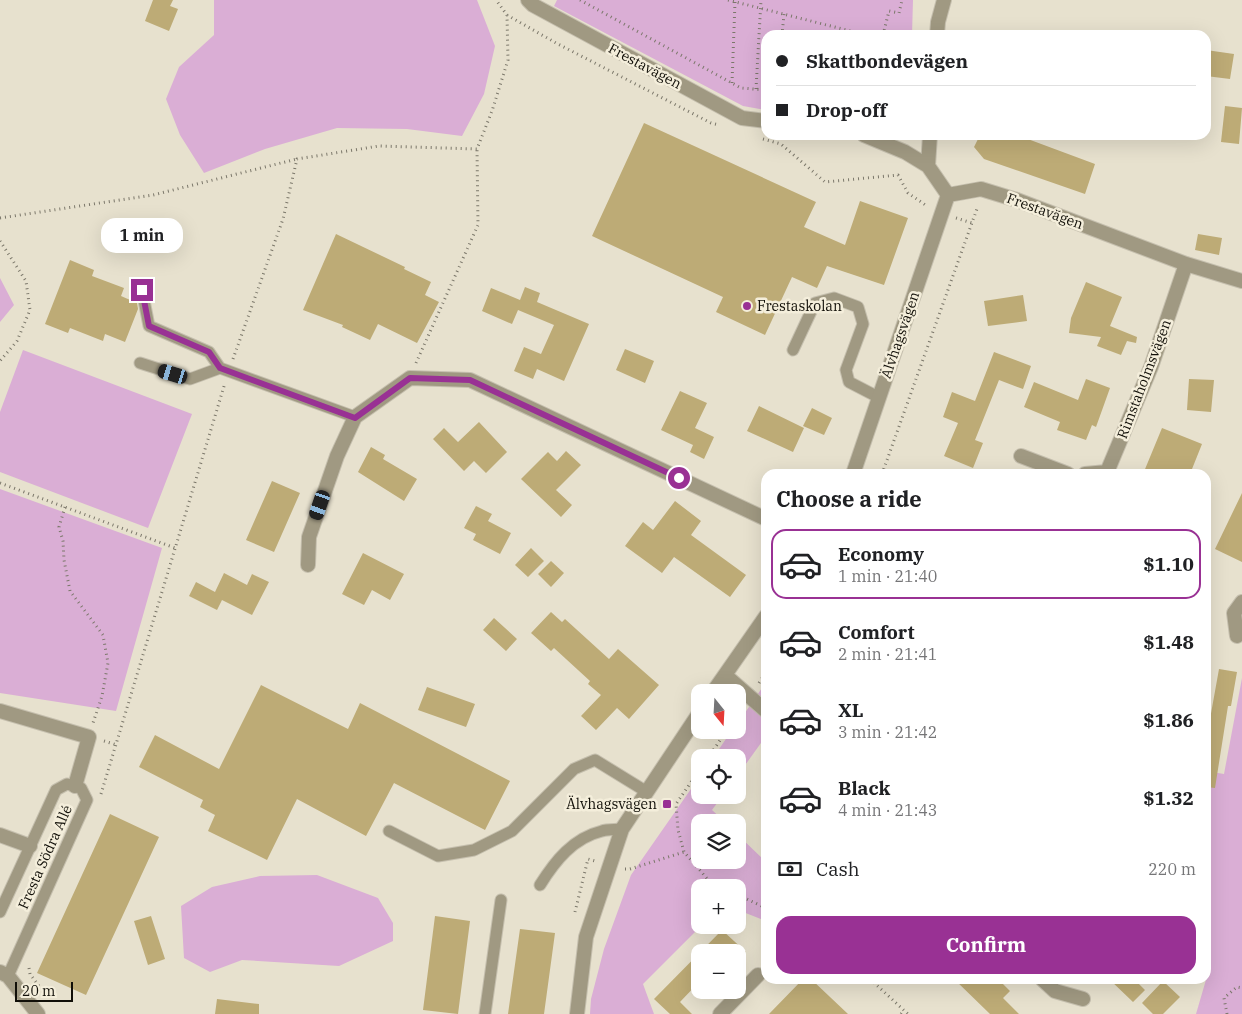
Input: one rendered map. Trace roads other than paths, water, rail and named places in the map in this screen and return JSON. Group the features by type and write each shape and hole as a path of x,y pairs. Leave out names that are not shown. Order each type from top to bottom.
{"street":[{"name":"Frestavägen","path":"528,0 623,55 742,118 761,120"},
{"path":"937,30 944,0"},
{"path":"876,140 905,152 928,166 948,195"},
{"path":"928,166 930,140"},
{"name":"Frestavägen","path":"948,195 981,189 1017,200 1186,264 1242,281"},
{"name":"Älvhagsvägen","path":"854,469 948,195"},
{"name":"Rimstaholmsvägen","path":"1108,469 1151,367 1186,264"},
{"path":"308,565 309,537 337,456 355,418 410,378 470,380 761,517"},
{"path":"1021,456 1055,469"},
{"path":"1237,636 1234,613 1242,602"},
{"path":"719,684 761,623"},
{"path":"725,675 761,707"},
{"path":"0,711 89,737 75,786"},
{"path":"577,1014 586,937 622,829 691,726"},
{"path":"0,835 30,846"},
{"path":"4,974 38,1014"},
{"path":"720,1014 758,975"},
{"path":"1047,984 1055,991 1083,999"}],"lane":[{"path":"142,290 149,326 209,352 224,369 355,418"},
{"path":"794,350 815,303 834,298 858,307 863,324 846,370 849,382 878,397"},
{"path":"140,363 190,379 224,369"},
{"path":"389,831 438,856 474,850 512,831 574,769 595,760 647,792"},
{"name":"Fresta Södra Allé","path":"0,912 56,790 67,784 81,788 86,800 4,974"},
{"path":"540,885 554,862 575,843 602,831 622,829"},
{"path":"485,1014 501,900"}],"place":[{"name":"Frestaskolan","path":"747,306"},
{"name":"Älvhagsvägen","path":"667,804"}]}
